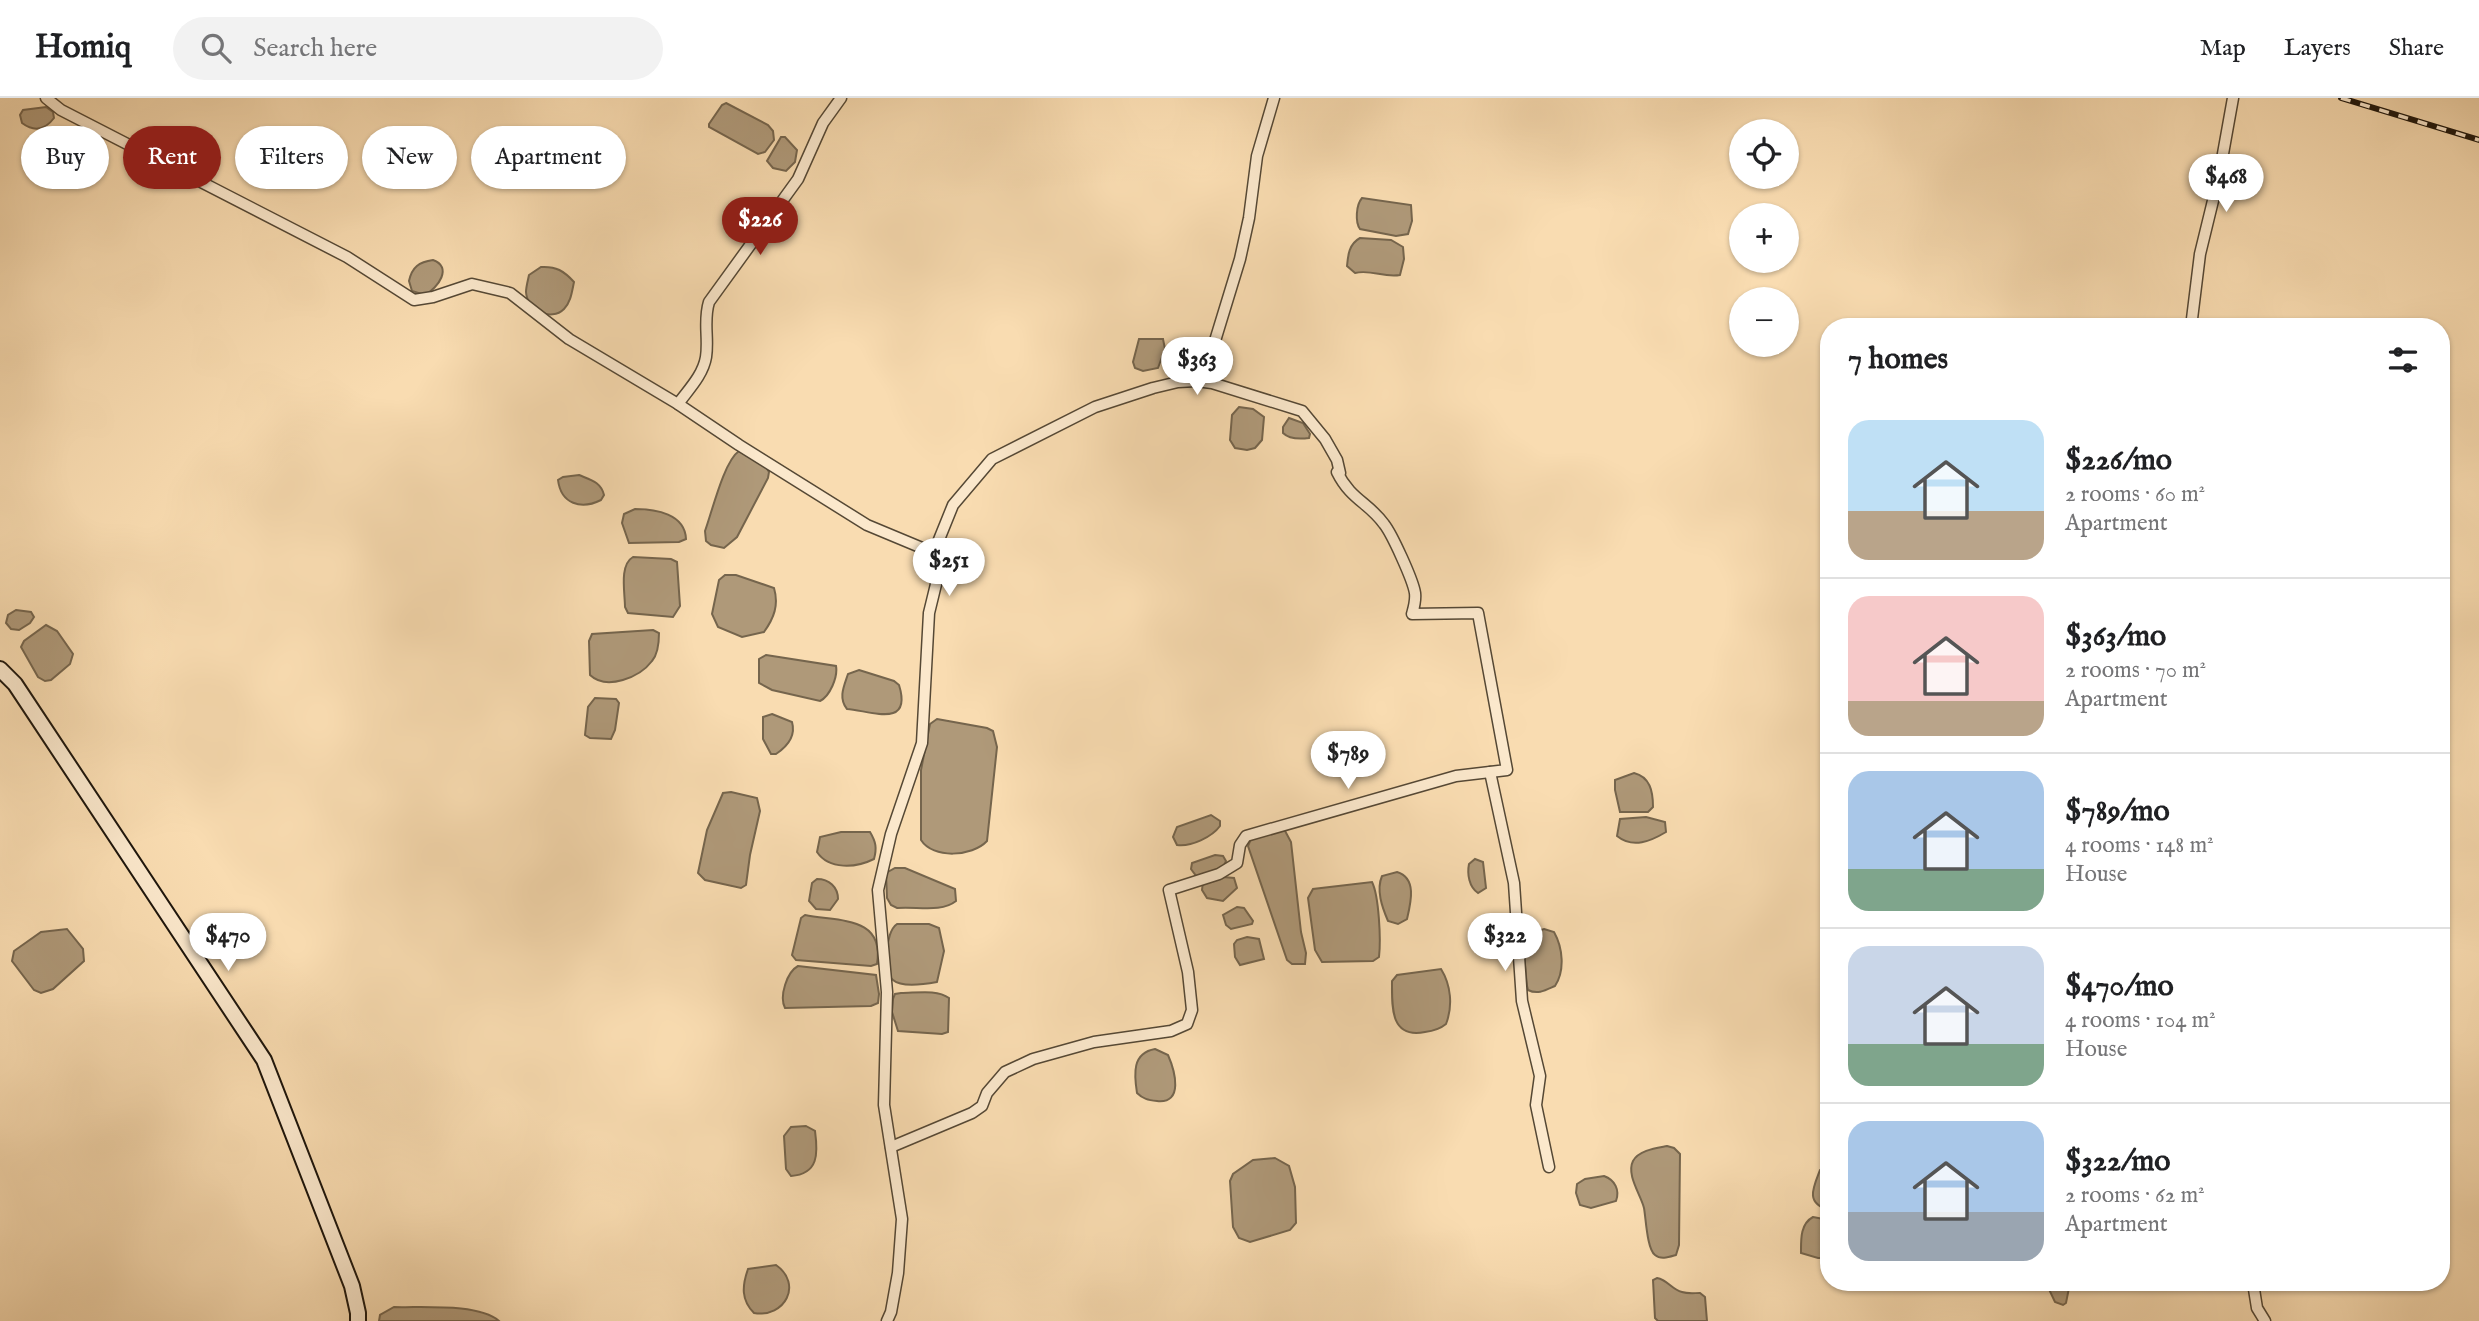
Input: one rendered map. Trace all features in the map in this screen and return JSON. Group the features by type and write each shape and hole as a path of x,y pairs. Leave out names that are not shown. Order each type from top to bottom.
{"main road":[{"path":"0,669 23,696 264,1060 352,1286 358,1321"}],"street":[{"path":"46,98 61,110 347,257 414,300 433,297 472,284 510,293 569,339 678,404 867,525 939,555 939,572 929,612 922,743 891,834 878,890 887,992 884,1105 902,1219 898,1273 887,1321"},
{"path":"678,404 702,371 706,355 705,316 709,302 799,179 823,123 841,98"},
{"path":"1196,381 1207,366 1240,259 1250,218 1257,156 1274,98"},
{"path":"2192,318 2200,254 2219,176 2233,98"},
{"path":"891,1147 972,1113 982,1106 987,1093 1005,1072 1033,1059 1094,1042 1171,1031 1187,1024 1192,1010 1188,972 1169,890 1219,874 1237,863 1240,845 1246,835 1456,776 1507,770 1478,613 1412,614 1415,592 1390,533 1383,523 1344,487 1337,472 1340,473 1337,460 1325,439 1302,411 1212,383 1196,381 1153,388 1095,407 992,459 953,505 934,552"},
{"path":"1490,772 1514,883 1522,1001 1540,1076 1536,1105 1549,1167"},
{"path":"2255,1291 2258,1308 2265,1321"}],"shaded area":[{"path":"726,103 768,125 773,131 774,140 765,152 758,154 709,127 722,105"},
{"path":"46,107 53,112 54,118 44,126 26,126 20,115 23,110"},
{"path":"781,137 785,137 797,150 795,162 786,171 773,168 767,161"},
{"path":"1362,198 1411,205 1412,221 1408,234 1396,236 1360,229 1357,214"},
{"path":"1360,238 1391,240 1403,247 1404,259 1400,275 1355,273 1347,266 1351,247"},
{"path":"433,260 442,267 439,283 425,295 412,291 409,281 414,269"},
{"path":"541,267 559,270 574,282 568,303 559,313 540,312 527,298 529,275"},
{"path":"1139,339 1163,339 1165,349 1158,368 1143,371 1135,368 1133,362"},
{"path":"1239,407 1253,409 1264,417 1262,440 1255,448 1235,448 1230,440 1232,415"},
{"path":"1289,418 1303,423 1310,434 1309,438 1292,437 1283,433 1283,427"},
{"path":"739,451 766,467 769,472 737,537 724,548 706,541 705,531 723,476"},
{"path":"579,475 601,487 604,495 601,500 579,504 563,495 558,480"},
{"path":"635,509 660,512 675,519 681,524 686,539 679,542 629,543 622,523 624,514"},
{"path":"633,557 671,559 677,562 680,606 673,617 628,613 625,607 624,573"},
{"path":"725,575 736,575 774,588 775,611 764,632 742,637 718,627 712,614 719,580"},
{"path":"16,610 31,612 34,617 19,630 11,629 6,623 8,615"},
{"path":"46,625 57,631 73,654 70,664 51,680 45,681 38,677 21,647 24,641"},
{"path":"653,630 659,633 657,651 652,661 640,672 614,682 597,680 590,675 589,641 592,634"},
{"path":"766,655 836,666 836,675 827,695 820,701 772,690 759,683 759,659"},
{"path":"859,670 899,685 902,699 900,708 894,713 886,714 847,709 842,696 845,683 848,674"},
{"path":"595,698 616,699 619,703 611,739 590,738 585,735 588,707"},
{"path":"772,714 792,722 793,727 790,740 776,754 771,754 763,739 763,717"},
{"path":"937,719 987,728 993,731 997,747 987,841 963,853 943,853 927,846 921,840 921,770 930,724"},
{"path":"1634,773 1644,778 1650,786 1653,807 1648,812 1620,812 1615,780"},
{"path":"731,792 757,798 760,811 746,885 741,888 705,880 698,873 707,830 723,793"},
{"path":"1211,815 1220,821 1216,830 1195,843 1177,845 1173,837 1177,827"},
{"path":"1646,817 1665,822 1666,832 1648,841 1636,843 1617,836 1620,819"},
{"path":"1284,829 1291,842 1301,932 1306,953 1305,964 1292,964 1287,960 1248,846 1251,839"},
{"path":"841,832 870,832 875,845 874,859 843,866 822,858 817,852 820,837"},
{"path":"1215,855 1223,856 1226,861 1222,870 1197,877 1191,869 1192,863"},
{"path":"1475,859 1483,862 1486,888 1478,893 1469,876 1469,864"},
{"path":"895,868 905,868 955,889 956,901 936,908 897,908 891,905 887,898 886,873"},
{"path":"1397,872 1408,879 1411,891 1407,919 1398,924 1388,921 1380,893 1382,876"},
{"path":"1223,877 1234,878 1237,888 1223,901 1207,898 1202,890 1203,882"},
{"path":"817,879 829,882 835,887 838,899 830,910 816,909 809,901 812,883"},
{"path":"1372,882 1379,918 1379,957 1373,961 1322,962 1315,950 1308,898 1313,889"},
{"path":"1237,907 1244,908 1253,921 1252,924 1231,929 1226,925 1223,915"},
{"path":"805,915 844,921 866,929 874,937 878,948 877,964 871,966 796,960 792,955 801,918"},
{"path":"897,924 929,924 939,928 944,951 937,982 908,985 893,980 888,969 887,952 890,935"},
{"path":"67,929 83,949 84,961 53,989 41,993 34,990 12,961 14,951 41,932"},
{"path":"1544,929 1554,932 1557,938 1561,967 1555,986 1535,992 1528,990 1527,986 1523,944 1528,934"},
{"path":"1247,937 1259,939 1264,959 1240,965 1235,957 1234,944"},
{"path":"798,966 876,975 878,1003 871,1006 785,1008 785,985 790,973"},
{"path":"1441,969 1450,996 1446,1024 1428,1032 1405,1031 1395,1019 1392,981 1397,975"},
{"path":"932,992 949,998 948,1032 942,1034 898,1031 892,1012 893,999 895,994"},
{"path":"1155,1049 1168,1055 1175,1077 1174,1092 1166,1101 1148,1100 1137,1093 1135,1072 1138,1060 1148,1051"},
{"path":"806,1126 815,1131 815,1161 807,1171 791,1176 786,1169 784,1136 791,1127"},
{"path":"1667,1146 1680,1154 1679,1245 1676,1255 1662,1258 1657,1257 1650,1247 1644,1208 1631,1167 1639,1154"},
{"path":"1275,1158 1289,1166 1295,1187 1296,1223 1290,1230 1250,1242 1239,1238 1233,1227 1230,1181 1233,1174 1253,1160"},
{"path":"1820,1170 1820,1206 1814,1199 1815,1183"},
{"path":"1604,1176 1616,1186 1616,1201 1591,1208 1580,1205 1576,1193 1577,1184 1585,1179"},
{"path":"1813,1217 1820,1218 1820,1258 1801,1253 1803,1228"},
{"path":"776,1265 788,1281 787,1298 774,1310 754,1313 744,1292 748,1269"},
{"path":"1657,1278 1678,1291 1700,1293 1705,1297 1707,1321 1658,1321 1655,1318 1653,1280"},
{"path":"2050,1291 2068,1291 2066,1303 2063,1305 2055,1302"},
{"path":"394,1307 464,1309 490,1315 499,1321 379,1321 380,1315"}],"railway":[{"path":"2341,98 2479,140"}]}
